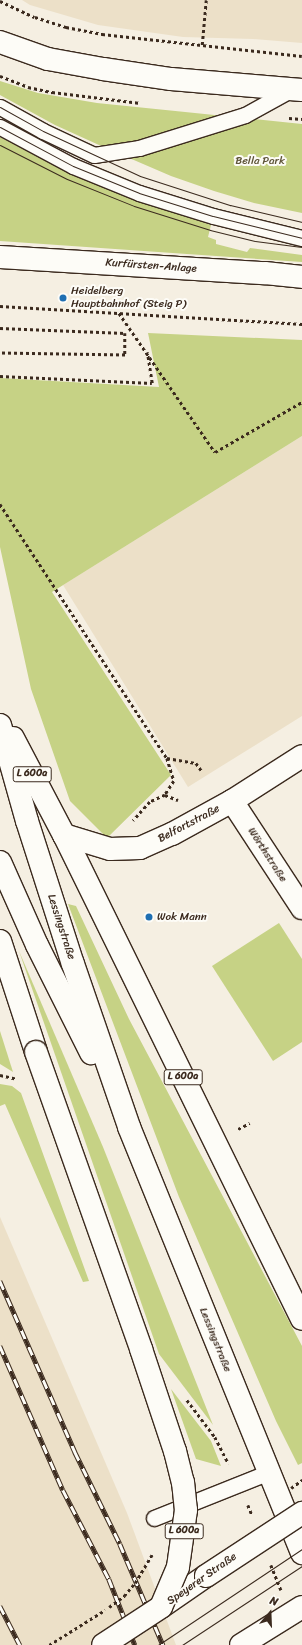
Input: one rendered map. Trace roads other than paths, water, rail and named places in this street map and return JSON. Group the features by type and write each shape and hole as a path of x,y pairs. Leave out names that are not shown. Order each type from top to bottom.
{"main road":[{"path":"0,42 48,59 104,69 171,79 298,89"},
{"name":"Kurfürsten-Anlage","path":"0,257 258,272 302,277"},
{"name":"L 600a","path":"0,713 64,835 302,1319"},
{"name":"Lessingstraße","path":"0,725 29,828 73,964 129,1127 302,1553"},
{"name":"Belfortstraße","path":"64,835 110,849 140,848 172,834 232,801 302,756"},
{"name":"Wörthstraße","path":"232,801 302,908"},
{"name":"Lessingstraße","path":"0,862 37,946 129,1127"},
{"name":"L 600a","path":"0,941 36,1052 141,1349 175,1451 183,1482 186,1510 182,1548 178,1567 161,1607"},
{"name":"Speyerer Straße","path":"102,1645 161,1607 246,1548 302,1513"},
{"path":"241,1645 302,1607"}],"lane":[{"path":"0,107 42,131 94,156 139,148 245,115 298,89"},
{"path":"0,127 74,166 139,192 213,216 302,238"},
{"path":"154,1518 268,1472"}],"tram line":[{"path":"0,107 43,131 140,176 230,205 302,222"},
{"path":"0,127 73,166 139,193 213,216 302,238"},
{"path":"0,145 67,179 134,206 210,230 255,241 302,247"},
{"path":"158,1645 302,1549"},
{"path":"182,1645 302,1566"}],"railway":[{"path":"0,1281 75,1452 120,1544 163,1645"},
{"path":"0,1346 63,1490 109,1579 135,1645"},
{"path":"0,1606 20,1645"}],"place":[{"name":"Heidelberg Hauptbahnhof (Steig P)","path":"63,298"},
{"name":"Wok Mann","path":"149,917"}],"park label":[{"name":"Bella Park","path":"260,161"}]}
